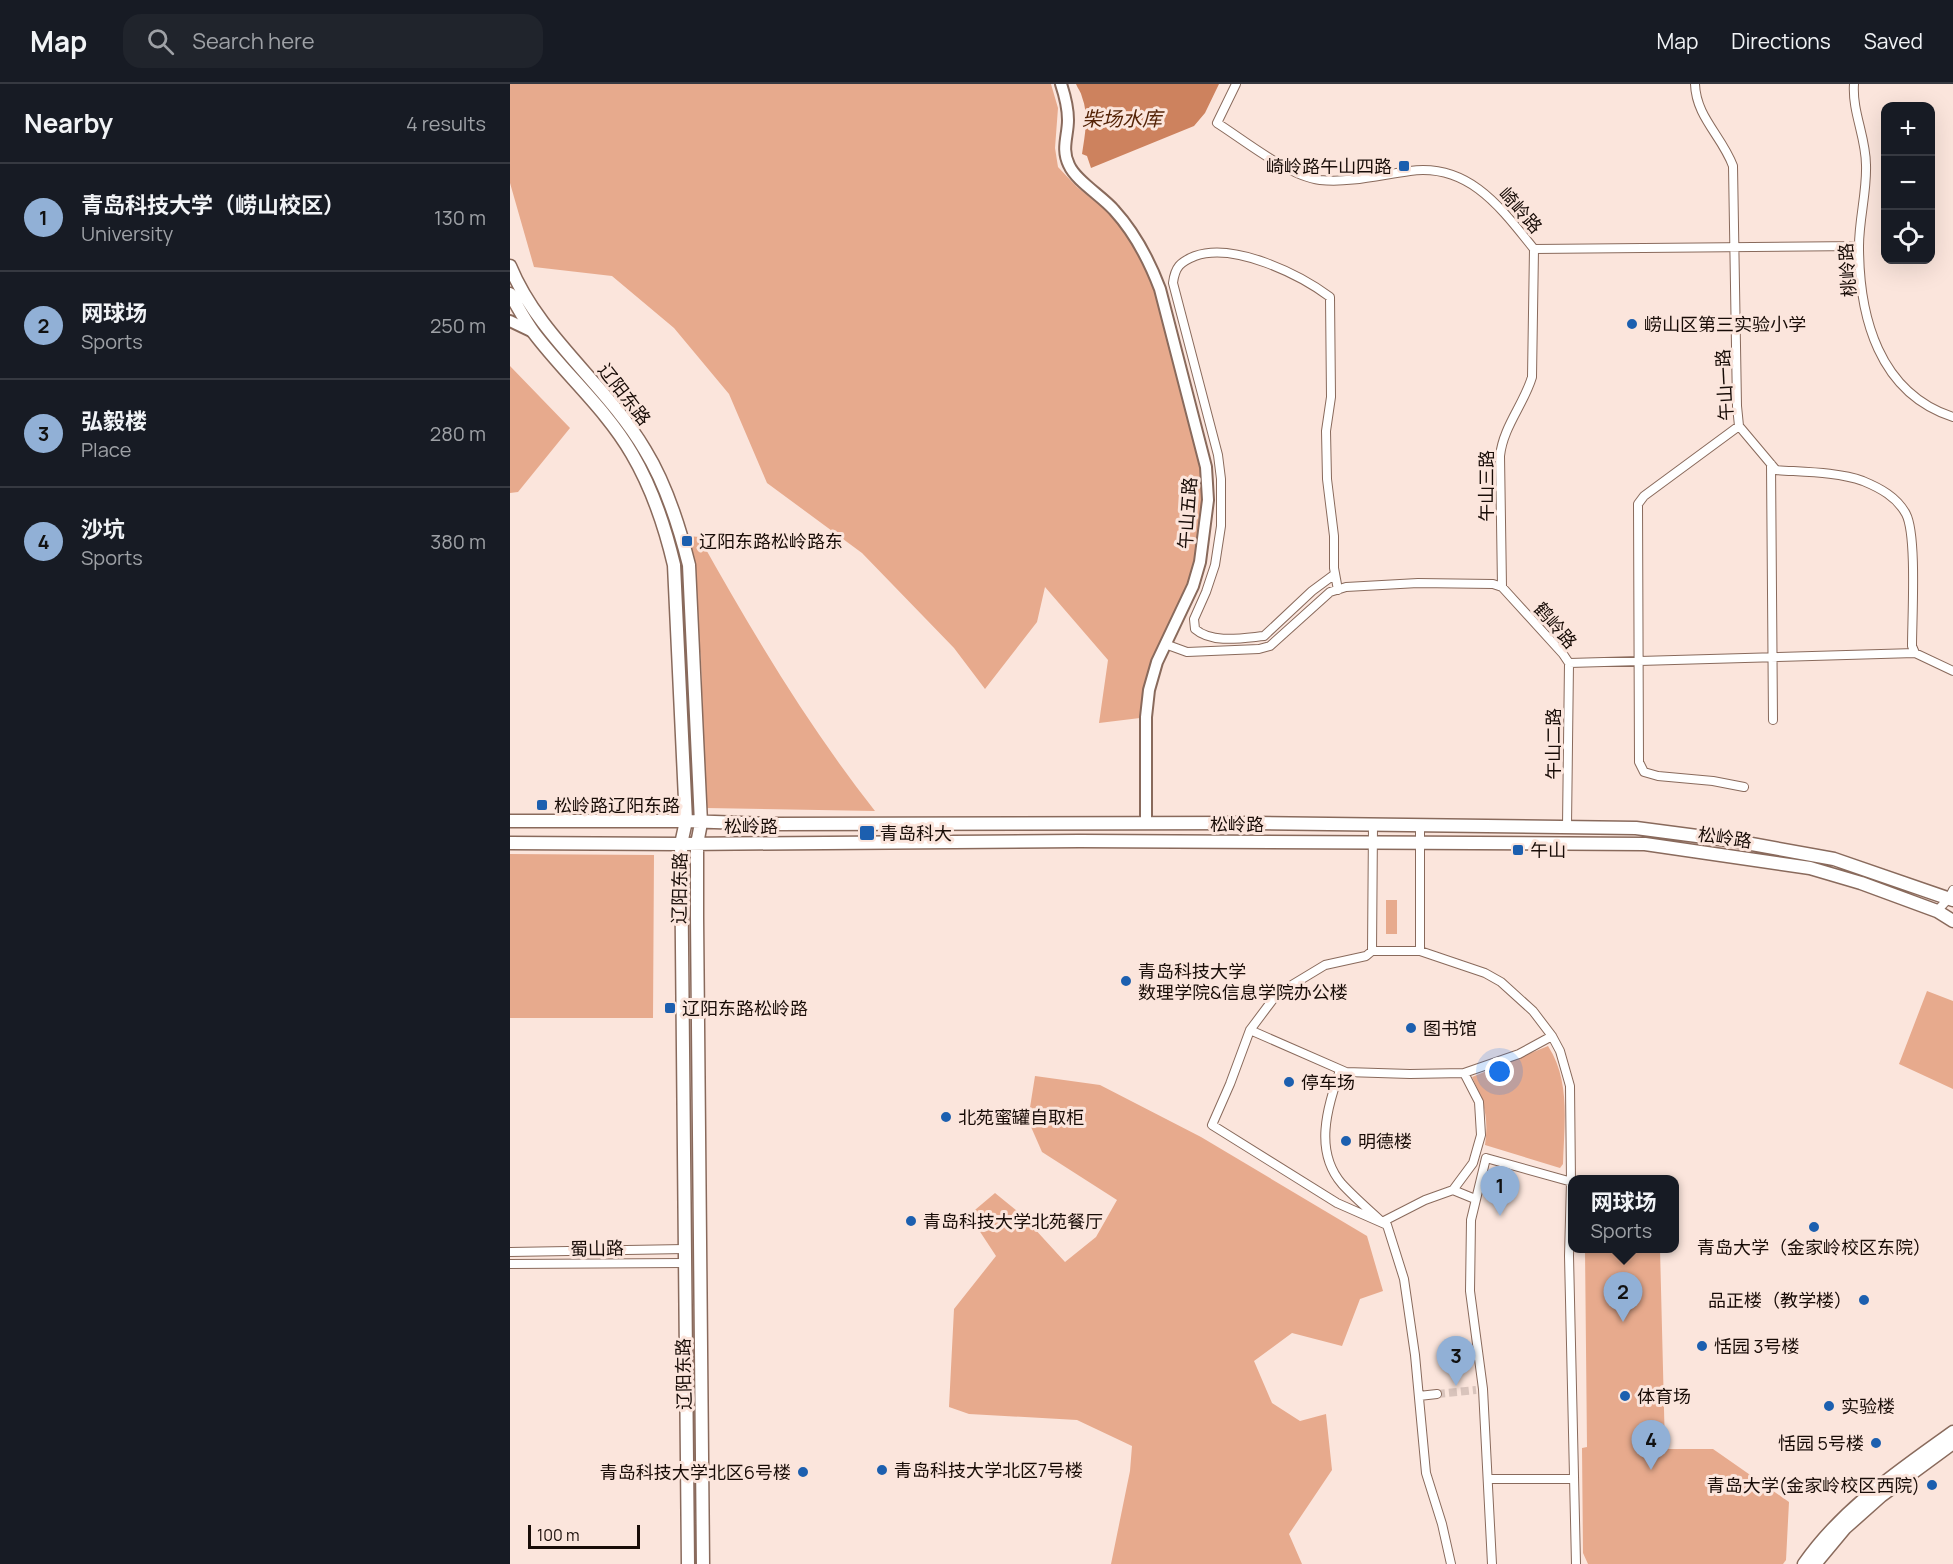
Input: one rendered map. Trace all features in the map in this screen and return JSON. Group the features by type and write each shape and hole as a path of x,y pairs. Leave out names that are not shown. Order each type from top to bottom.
{"main road":[{"name":"辽阳东路","path":"510,266 538,317 617,411 645,450 663,486 681,533 689,564 693,609 701,822 697,844 703,1564"},
{"name":"辽阳东路","path":"510,294 533,332 604,416 631,453 649,489 667,535 674,565 678,609 682,776 686,821 681,844 688,1564"},
{"name":"松岭路","path":"510,821 1146,823 1636,828 1735,841 1823,857 1952,896"},
{"name":"松岭路","path":"510,843 1079,841 1645,844 1810,868 1861,883 1937,911 1953,921"},
{"path":"1804,1564 1837,1523 1875,1489 1953,1432"},
{"path":"1815,1564 1845,1528 1881,1496 1953,1443"}],"street":[{"name":"午山五路","path":"1061,84 1066,100 1068,121 1064,153 1070,168 1114,209 1149,261 1160,289 1206,467 1208,500 1200,562 1192,586 1157,662 1149,690 1146,717 1146,823"},
{"name":"崎岭路","path":"1236,84 1216,123 1291,171 1319,180 1364,179 1413,170 1445,171 1475,185 1505,212 1534,249 1859,246"},
{"name":"午山一路","path":"1695,84 1697,102 1702,115 1727,151 1733,166 1739,426 1772,464"},
{"name":"桃岭路","path":"1854,84 1853,97 1866,155 1859,246 1862,290 1872,334 1889,369 1903,387 1918,400 1938,412 1953,417"},
{"name":"午山三路","path":"1502,587 1501,442 1528,390 1532,377 1534,249"},
{"path":"1335,574 1312,591 1264,636 1211,638 1195,629 1193,623 1197,610 1215,565 1221,526 1222,498 1218,455 1173,283 1174,270 1183,261 1202,254 1219,252 1245,257 1315,285 1330,297 1331,397 1326,431 1328,499 1334,536 1335,574 1338,590"},
{"path":"510,321 533,332"},
{"path":"1739,426 1644,496 1638,504 1639,762 1644,772 1658,776 1713,781 1744,787"},
{"path":"1772,464 1776,470 1861,481 1892,496 1906,514 1912,540 1912,646 1915,653"},
{"path":"1772,464 1773,720"},
{"path":"1165,644 1187,652 1259,649 1270,646 1330,592 1346,587 1418,583 1493,584 1502,587"},
{"name":"鹤岭路","path":"1502,587 1569,663 1915,653 1953,671"},
{"name":"午山二路","path":"1567,826 1569,663"},
{"path":"1372,951 1373,825"},
{"path":"1420,825 1420,951"},
{"path":"1937,911 1952,896"},
{"path":"1451,1564 1442,1524 1426,1473 1404,1279 1387,1225 1337,1203 1212,1125 1250,1030 1277,994 1325,965 1366,956 1372,951 1420,951 1485,973 1501,982 1533,1011 1552,1036 1560,1051 1570,1086 1572,1175"},
{"path":"1250,1030 1346,1072 1410,1074 1464,1073 1519,1054 1552,1036"},
{"path":"1340,1070 1328,1105 1323,1140 1331,1165 1341,1182 1382,1222"},
{"path":"1382,1222 1425,1200 1453,1190 1473,1163 1481,1135 1479,1102 1464,1073"},
{"path":"1492,1564 1489,1479 1470,1292 1471,1220 1475,1198 1486,1158 1568,1181"},
{"path":"1453,1190 1475,1198"},
{"name":"蜀山路","path":"510,1252 685,1249"},
{"path":"1569,1253 1576,1564"},
{"name":"蜀山路","path":"510,1264 685,1263"},
{"path":"1419,1396 1437,1394"},
{"path":"1489,1479 1574,1479"}],"shaded area":[{"path":"510,84 1051,84 1058,108 1055,148 1058,167 1077,187 1112,215 1140,254 1157,296 1201,468 1203,502 1199,550 1188,591 1167,626 1156,652 1140,718 1099,723 1108,660 1045,587 1037,622 985,689 954,648 862,553 767,483 729,394 674,328 612,276 534,267 510,183"},
{"path":"510,366 570,428 518,492 510,493"},
{"path":"689,536 699,537 782,678 850,779 875,811 706,808 701,662"},
{"path":"510,854 654,855 653,1018 510,1018"},
{"path":"1386,900 1397,900 1397,934 1386,934"},
{"path":"1927,991 1953,1001 1953,1089 1899,1064"},
{"path":"1548,1046 1560,1074 1563,1088 1563,1164 1560,1168 1485,1145 1484,1110 1472,1077"},
{"path":"1035,1076 1100,1085 1201,1137 1367,1236 1383,1291 1360,1299 1342,1346 1292,1333 1254,1361 1272,1403 1300,1421 1326,1414 1332,1470 1289,1534 1302,1564 1111,1564 1130,1471 1132,1446 1077,1420 969,1414 949,1407 954,1309 996,1256 969,1215 995,1193 1022,1215 1065,1262 1096,1237 1117,1200 1042,1152 1028,1120"},
{"name":"体育场","path":"1585,1253 1660,1253 1665,1449 1713,1449 1789,1502 1786,1560 1783,1564 1588,1564 1583,1553 1582,1448 1587,1447"}],"water":[{"name":"柴场水库","path":"1076,84 1219,84 1205,113 1194,126 1091,168 1087,156 1082,154 1086,125 1085,111 1082,95"}],"tunnel":[{"path":"1437,1394 1476,1390"}],"place":[{"name":"崎岭路午山四路","path":"1404,166"},
{"name":"崂山区第三实验小学","path":"1632,324"},
{"name":"辽阳东路松岭路东","path":"687,541"},
{"name":"松岭路辽阳东路","path":"542,805"},
{"name":"青岛科大","path":"867,833"},
{"name":"午山","path":"1518,850"},
{"name":"青岛科技大学 数理学院&信息学院办公楼","path":"1126,981"},
{"name":"辽阳东路松岭路","path":"670,1008"},
{"name":"图书馆","path":"1411,1028"},
{"name":"停车场","path":"1289,1082"},
{"name":"北苑蜜罐自取柜","path":"946,1117"},
{"name":"明德楼","path":"1346,1141"},
{"name":"青岛科技大学（崂山校区）","path":"1500,1216"},
{"name":"青岛科技大学北苑餐厅","path":"911,1221"},
{"name":"青岛大学（金家岭校区东院）","path":"1814,1227"},
{"name":"品正楼（教学楼）","path":"1864,1300"},
{"name":"网球场","path":"1623,1322"},
{"name":"恬园 3号楼","path":"1702,1346"},
{"name":"弘毅楼","path":"1456,1386"},
{"name":"体育场","path":"1625,1396"},
{"name":"实验楼","path":"1829,1406"},
{"name":"恬园 5号楼","path":"1876,1443"},
{"name":"青岛科技大学北区7号楼","path":"882,1470"},
{"name":"沙坑","path":"1651,1470"},
{"name":"青岛科技大学北区6号楼","path":"803,1472"},
{"name":"青岛大学(金家岭校区西院)","path":"1932,1485"}]}
